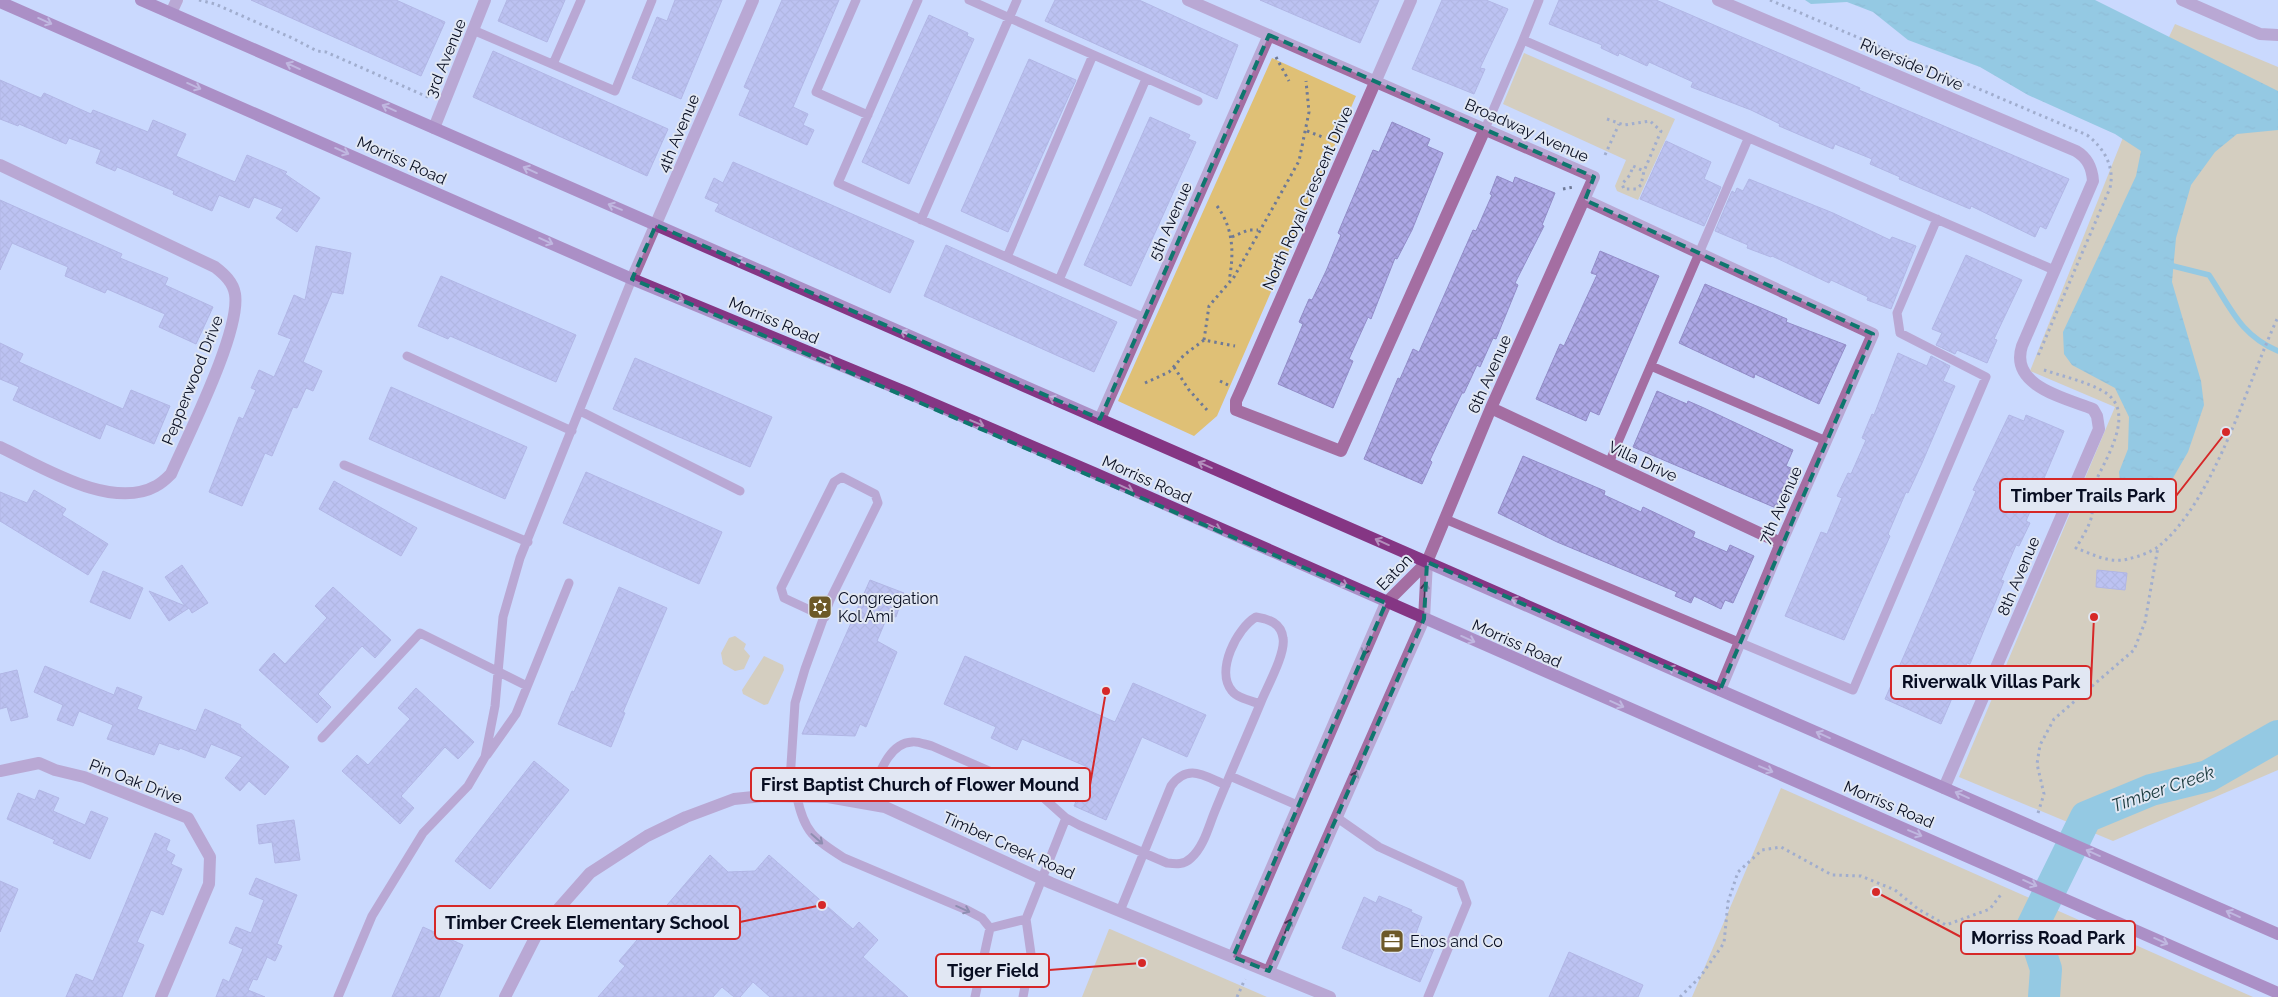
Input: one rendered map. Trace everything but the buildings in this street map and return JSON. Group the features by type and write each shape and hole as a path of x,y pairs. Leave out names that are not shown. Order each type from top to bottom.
{"main road":[{"path":"141,0 2278,934"},
{"name":"Morriss Road","path":"0,2 632,279 908,393 2278,993"}],"street":[{"path":"171,13 176,0"},
{"name":"3rd Avenue","path":"434,128 486,0"},
{"name":"4th Avenue","path":"632,279 753,0"},
{"name":"Broadway Avenue","path":"1188,0 1594,177 1585,200"},
{"name":"North Royal Crescent Drive","path":"1411,0 1238,396 1236,410 1341,451 1484,129"},
{"name":"Riverside Drive","path":"1718,0 2076,151 2084,156 2089,163"},
{"path":"2182,0 2203,4 2260,34 2278,35"},
{"name":"5th Avenue","path":"1100,419 1269,35"},
{"name":"8th Avenue","path":"1944,788 2099,429 2097,416 2093,410 2034,384 2027,379 2020,365 2022,346 2093,181 2089,163"},
{"name":"Pepperwood Drive","path":"0,166 215,267 226,276 235,293 236,315 228,339 171,474 156,486 138,492 118,494 91,488 0,447"},
{"path":"1585,200 1699,253"},
{"name":"6th Avenue","path":"1427,562 1492,408 1585,200"},
{"name":"7th Avenue","path":"1699,253 1873,334 1781,543 1720,690"},
{"name":"Villa Drive","path":"1492,408 1781,543"},
{"name":"Eaton","path":"1233,956 1386,603 1427,562"},
{"name":"Eaton","path":"1269,971 1424,619 1427,562"},
{"name":"Pin Oak Drive","path":"0,771 39,763 55,770 84,777 188,818 210,857 209,884 161,997"},
{"name":"Timber Creek Road","path":"505,997 538,932 590,873 647,836 686,816 734,799 793,796 828,797 885,807 1041,878 1330,997"}],"lane":[{"path":"553,64 581,0"},
{"path":"474,30 615,91 652,0"},
{"path":"856,0 816,92 868,115"},
{"path":"918,0 838,183 1145,318"},
{"path":"969,0 1198,102"},
{"path":"921,220 1017,0"},
{"path":"1484,129 1539,0"},
{"path":"1523,40 2054,270"},
{"path":"1007,257 1093,55"},
{"path":"1059,280 1146,79"},
{"path":"1609,463 1748,139"},
{"path":"1445,519 1853,690 1986,377 1900,333 1897,313 1937,219"},
{"path":"485,757 495,706 503,617 520,558 632,279"},
{"path":"407,356 572,431"},
{"path":"1651,366 1826,440"},
{"path":"580,411 740,491"},
{"path":"344,465 528,542"},
{"path":"824,617 784,598 781,588 834,482 842,477 875,494 878,503 830,600 824,617 804,669 794,703 793,796 802,820 811,834 826,847 844,858 967,910 982,918 990,928"},
{"path":"338,997 372,916 423,833 468,786 485,757 516,714 569,582"},
{"path":"867,803 889,756 899,745 914,742 932,746 1037,792 1051,802 1066,818 1167,863 1180,865 1192,858 1201,845 1282,652 1284,639 1279,625 1268,618 1256,617 1245,624 1224,670 1225,681 1233,693 1260,704"},
{"path":"322,738 420,633 527,686"},
{"path":"1120,911 1171,786 1178,776 1187,772 1198,773 1226,785"},
{"path":"1230,776 1297,805"},
{"path":"1336,817 1380,847 1460,884 1467,903 1428,997"},
{"path":"1023,997 1032,954 1026,919 1066,818"},
{"path":"990,928 1026,919"},
{"path":"975,997 990,928"}],"path":[{"path":"199,0 215,4 317,51 326,52 443,104"},
{"path":"1770,0 2087,135 2102,149 2108,159 2112,180 2110,188 2036,360 2039,368 2102,390 2112,398 2119,411 2120,423 2115,437 2089,494 2092,515 2076,548 2104,559 2126,560 2158,547 2182,523 2200,494 2223,447 2278,317"},
{"path":"1274,54 1289,81"},
{"path":"1145,383 1169,372 1184,355 1204,340 1209,306 1234,277 1299,161 1307,131 1309,112 1306,81"},
{"path":"1607,119 1619,124 1650,121 1661,131 1644,171 1641,185 1636,189 1624,189 1622,184 1630,175 1632,166 1644,171"},
{"path":"1605,155 1619,124"},
{"path":"1307,131 1325,138"},
{"path":"1217,206 1225,217 1232,237 1233,254 1228,283"},
{"path":"1232,237 1248,230 1259,230"},
{"path":"1204,340 1235,346"},
{"path":"1174,367 1189,390 1207,410"},
{"path":"2036,818 2044,794 2037,764 2040,745 2054,719 2134,650 2145,622 2154,580 2158,547"},
{"path":"1680,997 1700,977 1724,943 1728,902 1738,872 1762,850 1781,847 1832,876 1861,876 1895,890 1918,910 1946,925 1990,909 2002,892"},
{"path":"1237,997 1245,979"}],"highlighted area":[{"path":"1269,35 1594,177 1585,200 1873,334 1720,690 1427,562 1424,619 1269,971 1233,957 1386,603 632,279 656,225 1100,419"}],"shaded area":[{"path":"2175,24 2278,67 2278,770 2113,841 1959,777 2115,407 2030,371 2124,135"},
{"path":"1524,53 1675,119 1638,200 1617,191 1615,186 1626,160 1503,104"},
{"path":"1272,58 1356,96 1217,416 1194,436 1118,401"},
{"path":"735,636 746,644 744,649 750,656 744,669 735,671 723,664 721,653 729,638"},
{"path":"764,656 783,665 784,670 768,704 764,705 743,694 742,690"},
{"path":"1781,788 2253,997 1692,997"},
{"path":"1110,929 1267,997 1082,997"}],"water":[{"path":"1805,0 2095,0 2278,91 2278,130 2237,134 2215,152 2191,185 2176,238 2172,282 2201,381 2204,405 2188,452 2166,490 2152,507 2132,504 2121,490 2119,472 2128,449 2129,417 2115,388 2072,365 2064,354 2063,332 2136,176 2141,151 2115,134 2028,95 1980,67 1908,40 1873,12 1847,2 1811,4"}],"waterway":[{"path":"2169,262 2173,266 2209,275 2245,329 2254,337 2278,351"},
{"name":"Timber Creek","path":"2044,997 2046,969 2032,927 2086,817 2151,790 2208,776 2278,736"}],"place":[{"name":"Timber Trails Park","path":"2226,432"},
{"name":"Congregation Kol Ami","path":"820,607"},
{"name":"Riverwalk Villas Park","path":"2094,617"},
{"name":"First Baptist Church of Flower Mound","path":"1106,691"},
{"name":"Morriss Road Park","path":"1876,892"},
{"name":"Timber Creek Elementary School","path":"822,905"},
{"name":"Enos and Co","path":"1392,941"},
{"name":"Tiger Field","path":"1142,963"}]}
